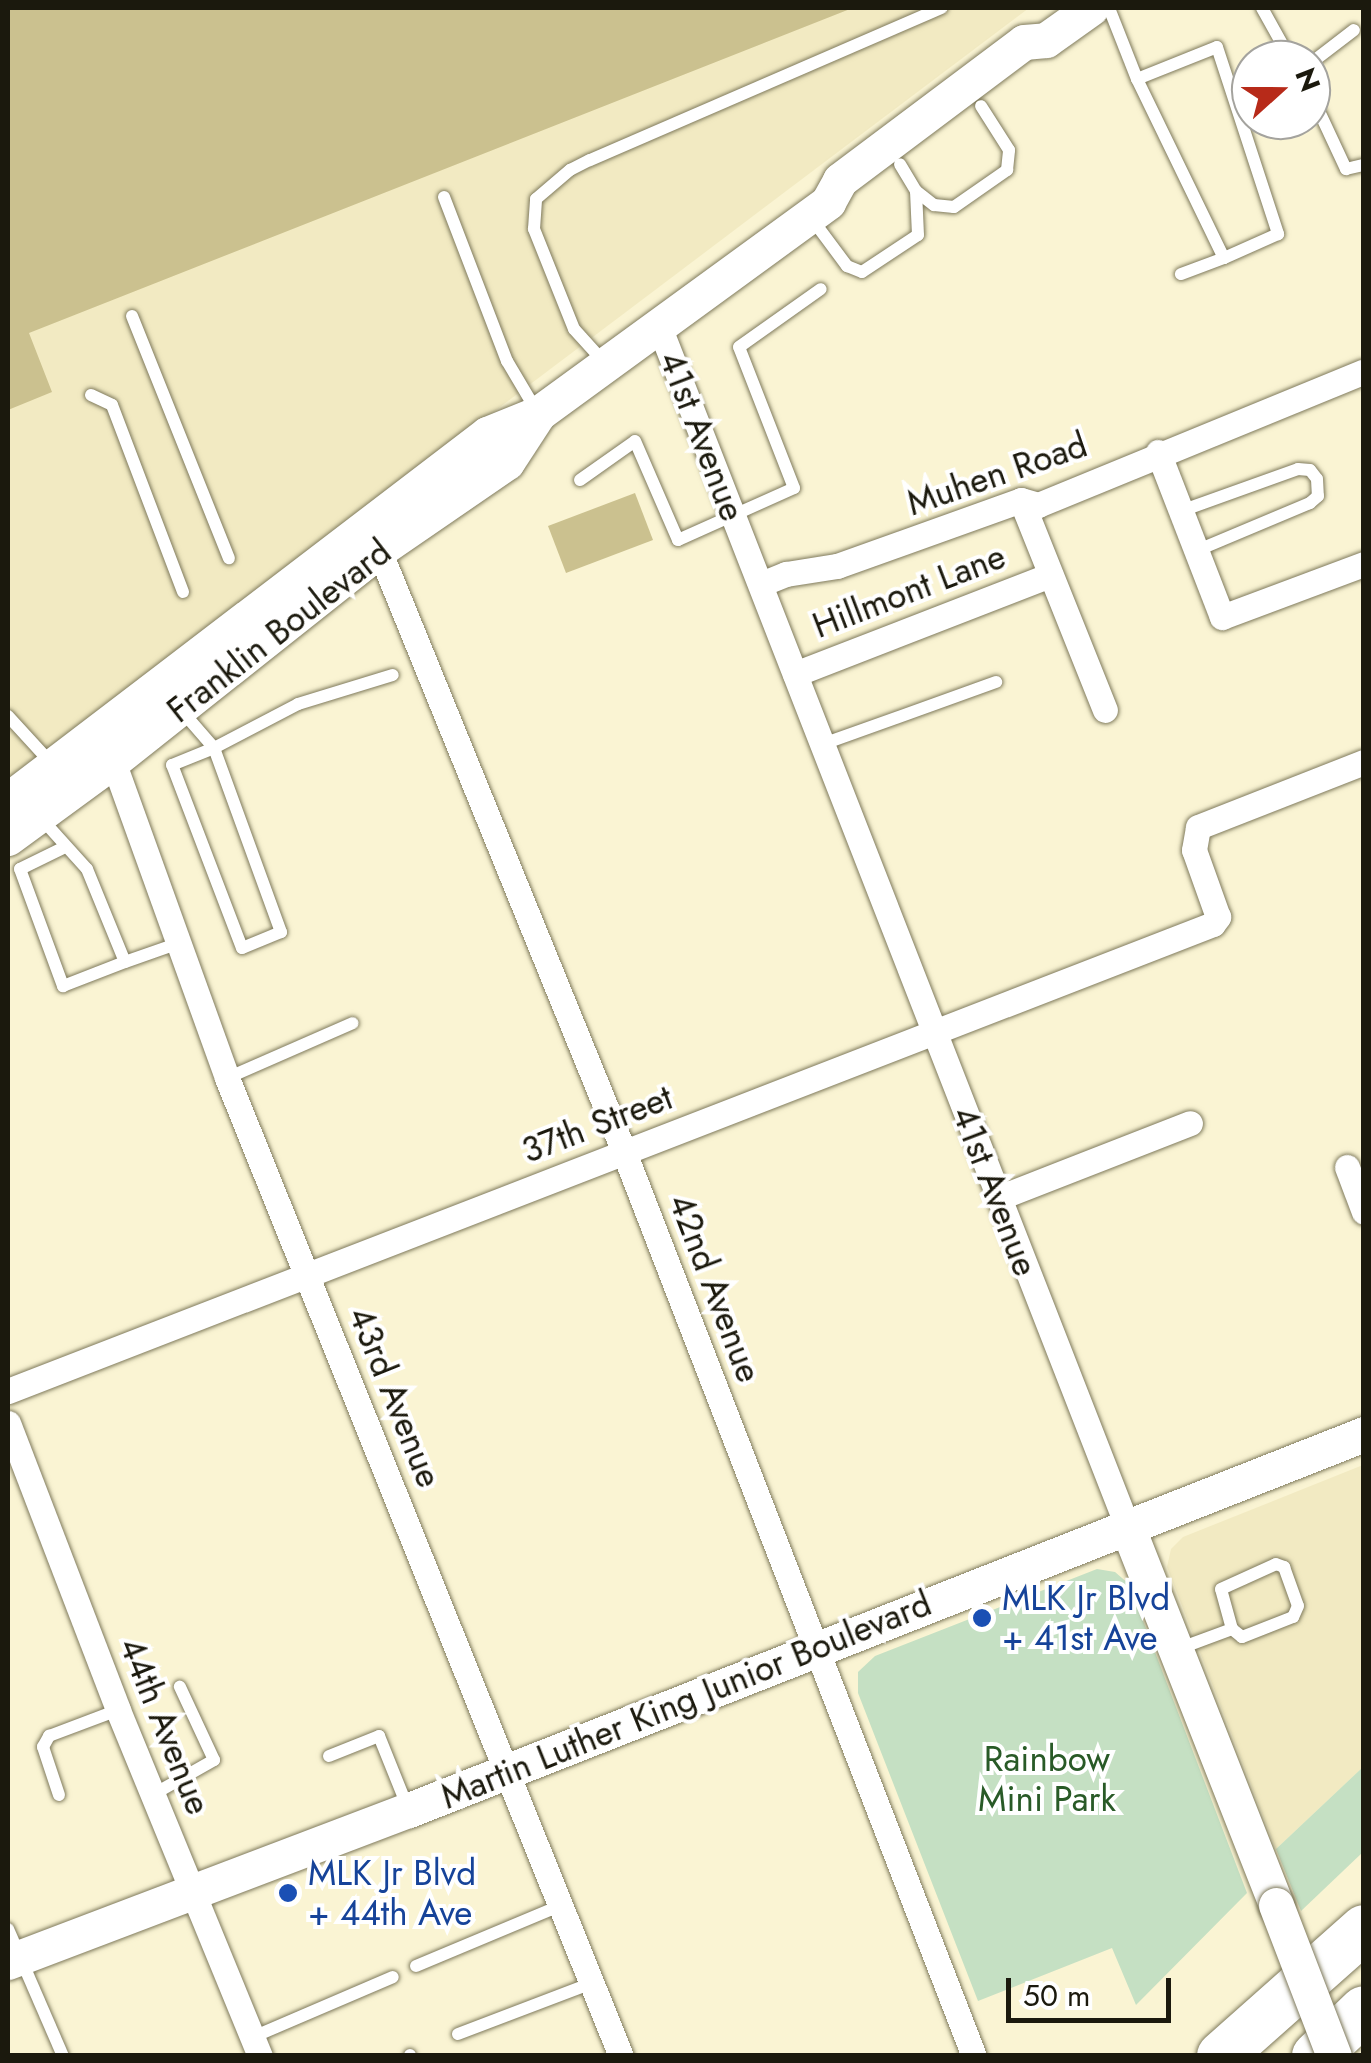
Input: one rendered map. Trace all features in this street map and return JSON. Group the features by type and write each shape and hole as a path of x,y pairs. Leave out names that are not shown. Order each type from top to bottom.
{"highway":[{"path":"1220,2056 1364,1929"},
{"path":"1316,2056 1364,2010"}],"main road":[{"name":"Franklin Boulevard","path":"8,838 52,765 487,434 539,413 819,209 840,180 1024,42 1046,40 1091,8"},
{"name":"Franklin Boulevard","path":"819,209 908,178 981,106 1040,61 1046,40"},
{"name":"Franklin Boulevard","path":"23,808 113,762 380,550 507,462 539,413"},
{"name":"Martin Luther King Junior Boulevard","path":"12,1949 195,1890 408,1810 1364,1434"},
{"name":"41st Avenue","path":"1126,1526 1334,2056"}],"street":[{"name":"41st Avenue","path":"660,326 1126,1526"},
{"name":"Muhen Road","path":"760,584 786,574 837,566 1021,500 1038,505 1158,452 1363,372"},
{"path":"1158,452 1222,617 1364,564"},
{"name":"Hillmont Lane","path":"1021,500 1104,710"},
{"name":"42nd Avenue","path":"380,550 624,1152 974,2056"},
{"name":"Hillmont Lane","path":"794,674 1050,575"},
{"name":"43rd Avenue","path":"113,762 228,1078 509,1771 620,2056"},
{"name":"37th Street","path":"8,1391 1213,924 1218,917 1194,850 1198,828 1364,762"},
{"path":"998,1198 1190,1123"},
{"path":"1346,1167 1364,1212"},
{"name":"44th Avenue","path":"8,1423 118,1710 257,2046"}],"lane":[{"path":"606,364 574,330 534,229 536,199 570,170 590,160 942,8"},
{"path":"1108,8 1137,79 1224,258"},
{"path":"1262,8 1280,40"},
{"path":"1331,48 1354,30"},
{"path":"1137,79 1218,47 1278,234 1181,274"},
{"path":"908,178 934,206 954,207 1007,170 1009,150 981,106"},
{"path":"1331,137 1346,169 1364,165"},
{"path":"819,209 847,266 862,272 918,235 908,178"},
{"path":"444,197 507,361 539,413"},
{"path":"580,480 635,441 678,540 794,488 739,347 820,289"},
{"path":"132,316 229,558"},
{"path":"92,395 112,404 183,592"},
{"path":"1181,511 1298,469 1310,470 1317,480 1318,496 1310,503 1196,551"},
{"path":"180,708 214,748 281,932 242,948 172,765 214,748 298,704 393,675"},
{"path":"823,744 996,682"},
{"path":"8,716 52,765"},
{"path":"23,808 87,868 125,962"},
{"path":"65,847 20,869 63,986 180,944"},
{"path":"228,1078 353,1022"},
{"path":"1276,1564 1284,1567 1298,1606 1293,1617 1242,1637 1232,1630 1221,1589 1276,1564"},
{"path":"1176,1650 1232,1630"},
{"path":"154,1794 214,1760 180,1687"},
{"path":"59,1795 42,1747 49,1736 118,1710"},
{"path":"329,1756 380,1736 408,1810"},
{"path":"416,1966 562,1906"},
{"path":"12,1949 63,2056"},
{"path":"257,2046 393,1978"},
{"path":"458,2034 592,1983"}],"shaded area":[{"path":"8,8 1029,8 8,778"},
{"path":"1363,1465 1363,1767 1276,1849 1167,1567 1171,1549 1183,1537"}],"green space":[{"name":"Rainbow Mini Park","path":"1097,1569 1115,1572 1129,1584 1247,1893 1136,2005 1112,1948 978,2001 858,1693 858,1672 875,1656"},
{"path":"1363,1767 1363,1852 1301,1911 1276,1849"}],"building":[{"path":"8,8 850,9 29,333 52,392 8,410"},
{"path":"635,493 653,540 566,573 548,526"}],"place":[{"name":"MLK Jr Blvd + 41st Ave","path":"982,1618"},
{"name":"MLK Jr Blvd + 44th Ave","path":"288,1893"}]}
